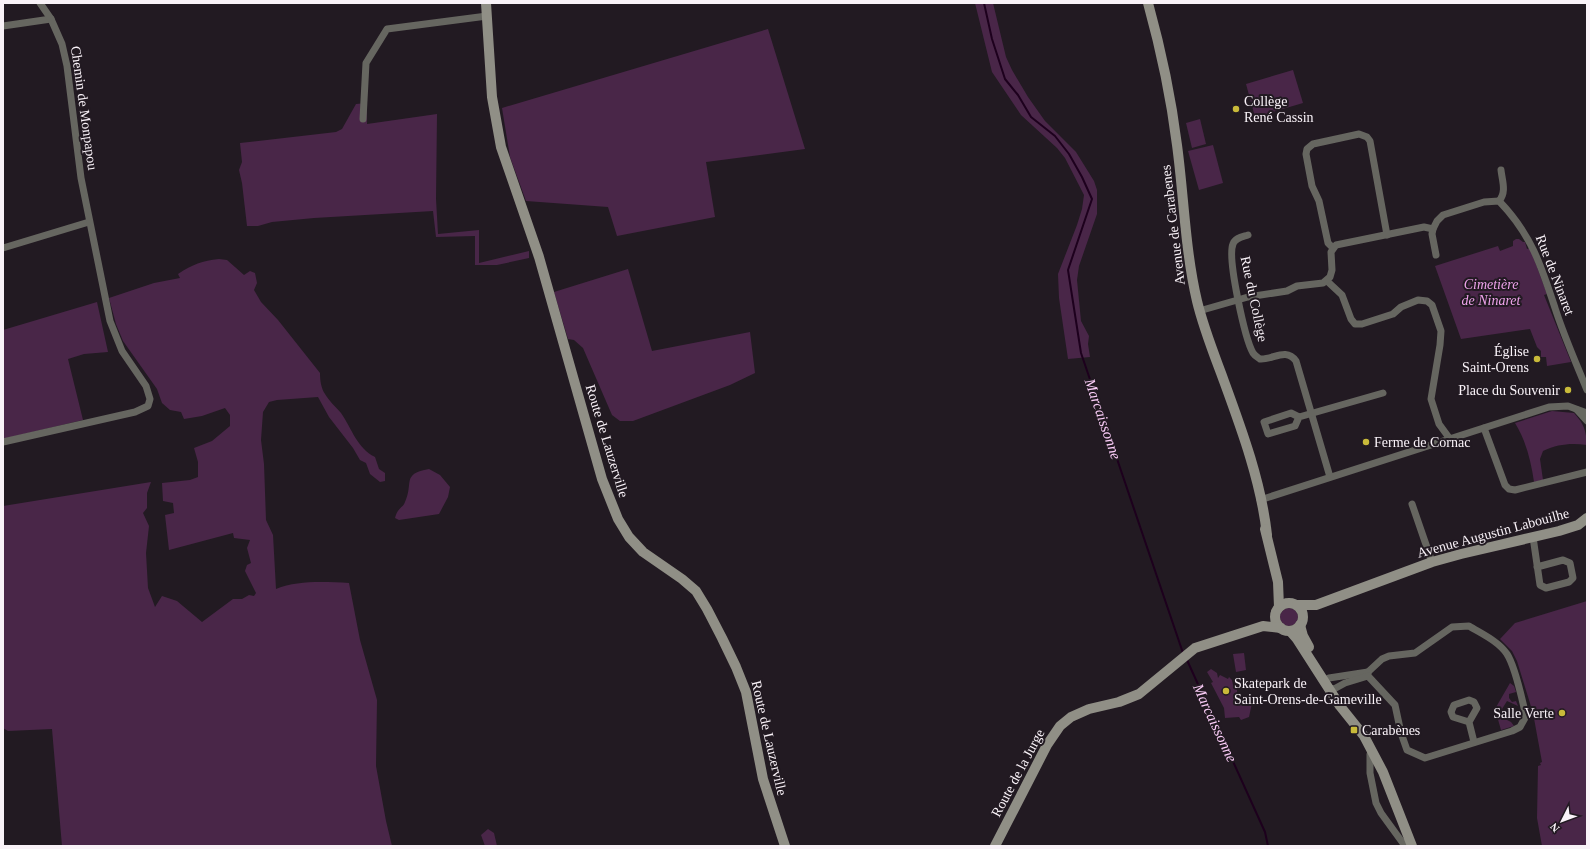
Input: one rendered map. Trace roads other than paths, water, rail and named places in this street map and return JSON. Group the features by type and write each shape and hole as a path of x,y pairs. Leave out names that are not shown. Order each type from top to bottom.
{"street":[{"name":"Chemin de Monpapou","path":"3,442 135,412 145,408 150,403 149,393 146,386 124,354 114,334 104,296 89,222 77,153 67,66 62,44 51,19 40,3"},
{"name":"Route de Lauzerville","path":"486,3 492,97 501,147 534,243 602,479 613,508 624,529 643,552 682,579 696,591 707,609 736,667 749,704 763,779 785,846"},
{"name":"Avenue de Carabenes","path":"1148,3 1173,113 1189,258 1200,311 1251,460 1265,518 1267,535"},
{"path":"363,119 366,63 387,29 487,16"},
{"path":"3,26 51,19"},
{"path":"1333,248 1328,243 1319,201 1312,186 1306,154 1307,149 1313,144 1359,134 1370,140 1387,235"},
{"path":"1436,255 1432,234 1437,221 1443,216 1484,202 1499,200 1503,196 1504,192 1501,170"},
{"name":"Rue de Ninaret","path":"1499,200 1526,234 1534,249 1587,390"},
{"path":"3,248 89,222"},
{"path":"1200,311 1238,300 1286,291 1296,286 1313,285 1327,281 1332,270 1330,256 1333,248 1341,243 1424,227 1433,229"},
{"name":"Rue du Collège","path":"1248,235 1235,241 1231,250 1231,256 1238,300 1250,344 1254,355 1263,359 1283,354 1287,354 1294,358 1330,477"},
{"path":"1327,281 1342,295 1351,319 1355,324 1362,324 1393,314 1401,307 1418,300 1427,301 1432,305 1440,331 1440,345 1431,399 1439,424 1450,439"},
{"path":"1299,418 1383,393"},
{"path":"1260,500 1549,406 1562,405 1587,413"},
{"path":"1575,408 1587,421"},
{"path":"1484,428 1506,485 1510,489 1515,490 1587,472"},
{"name":"Avenue de Carabenes","path":"1243,438 1247,461 1278,582 1285,595 1295,604"},
{"path":"1412,504 1432,562"},
{"name":"Avenue Augustin Labouilhe","path":"1295,604 1316,605 1432,562 1569,528 1578,525 1587,518"},
{"path":"1532,537 1537,567 1540,585 1546,588 1569,582 1573,578 1570,563 1563,560 1537,567"},
{"name":"Avenue de Carabenes","path":"1277,611 1278,582"},
{"path":"1331,685 1285,629 1277,624 1277,611 1286,604 1295,604 1303,613 1303,636 1331,685 1340,706 1364,736 1383,772 1412,846"},
{"name":"Avenue Augustin Labouilhe","path":"1302,622 1316,605"},
{"name":"Route de la Jurge","path":"1263,626 1277,611"},
{"path":"1285,629 1296,629 1302,622"},
{"name":"Route de la Jurge","path":"995,846 1047,745 1060,726 1071,717 1079,713 1119,702 1139,694 1190,652 1204,645 1263,626 1285,629"},
{"path":"1331,685 1345,683 1368,674 1382,659 1389,656 1415,653 1452,628 1469,626 1493,640 1507,654 1513,669 1526,716 1520,727 1512,731 1425,758 1407,750 1401,733 1395,705 1368,674"},
{"path":"1331,685 1368,674"},
{"path":"1468,722 1474,742"},
{"path":"1373,753 1370,754 1369,758 1370,773 1376,803 1405,846"}],"waterway":[{"name":"Marcaissonne","path":"984,3 992,39 1005,79 1018,95 1031,117 1055,136 1069,154 1092,199 1068,270 1081,353 1183,653"},
{"name":"Marcaissonne","path":"1187,660 1265,832 1268,846"}],"place":[{"name":"Collège René Cassin","path":"1236,109"},
{"name":"Église Saint-Orens","path":"1537,359"},
{"name":"Place du Souvenir","path":"1568,390"},
{"name":"Ferme de Cornac","path":"1366,442"},
{"name":"Skatepark de Saint-Orens-de-Gameville","path":"1226,691"},
{"name":"Salle Verte","path":"1562,713"},
{"name":"Carabènes","path":"1354,730"}],"park label":[{"name":"Cimetière de Ninaret","path":"1491,292"}]}
